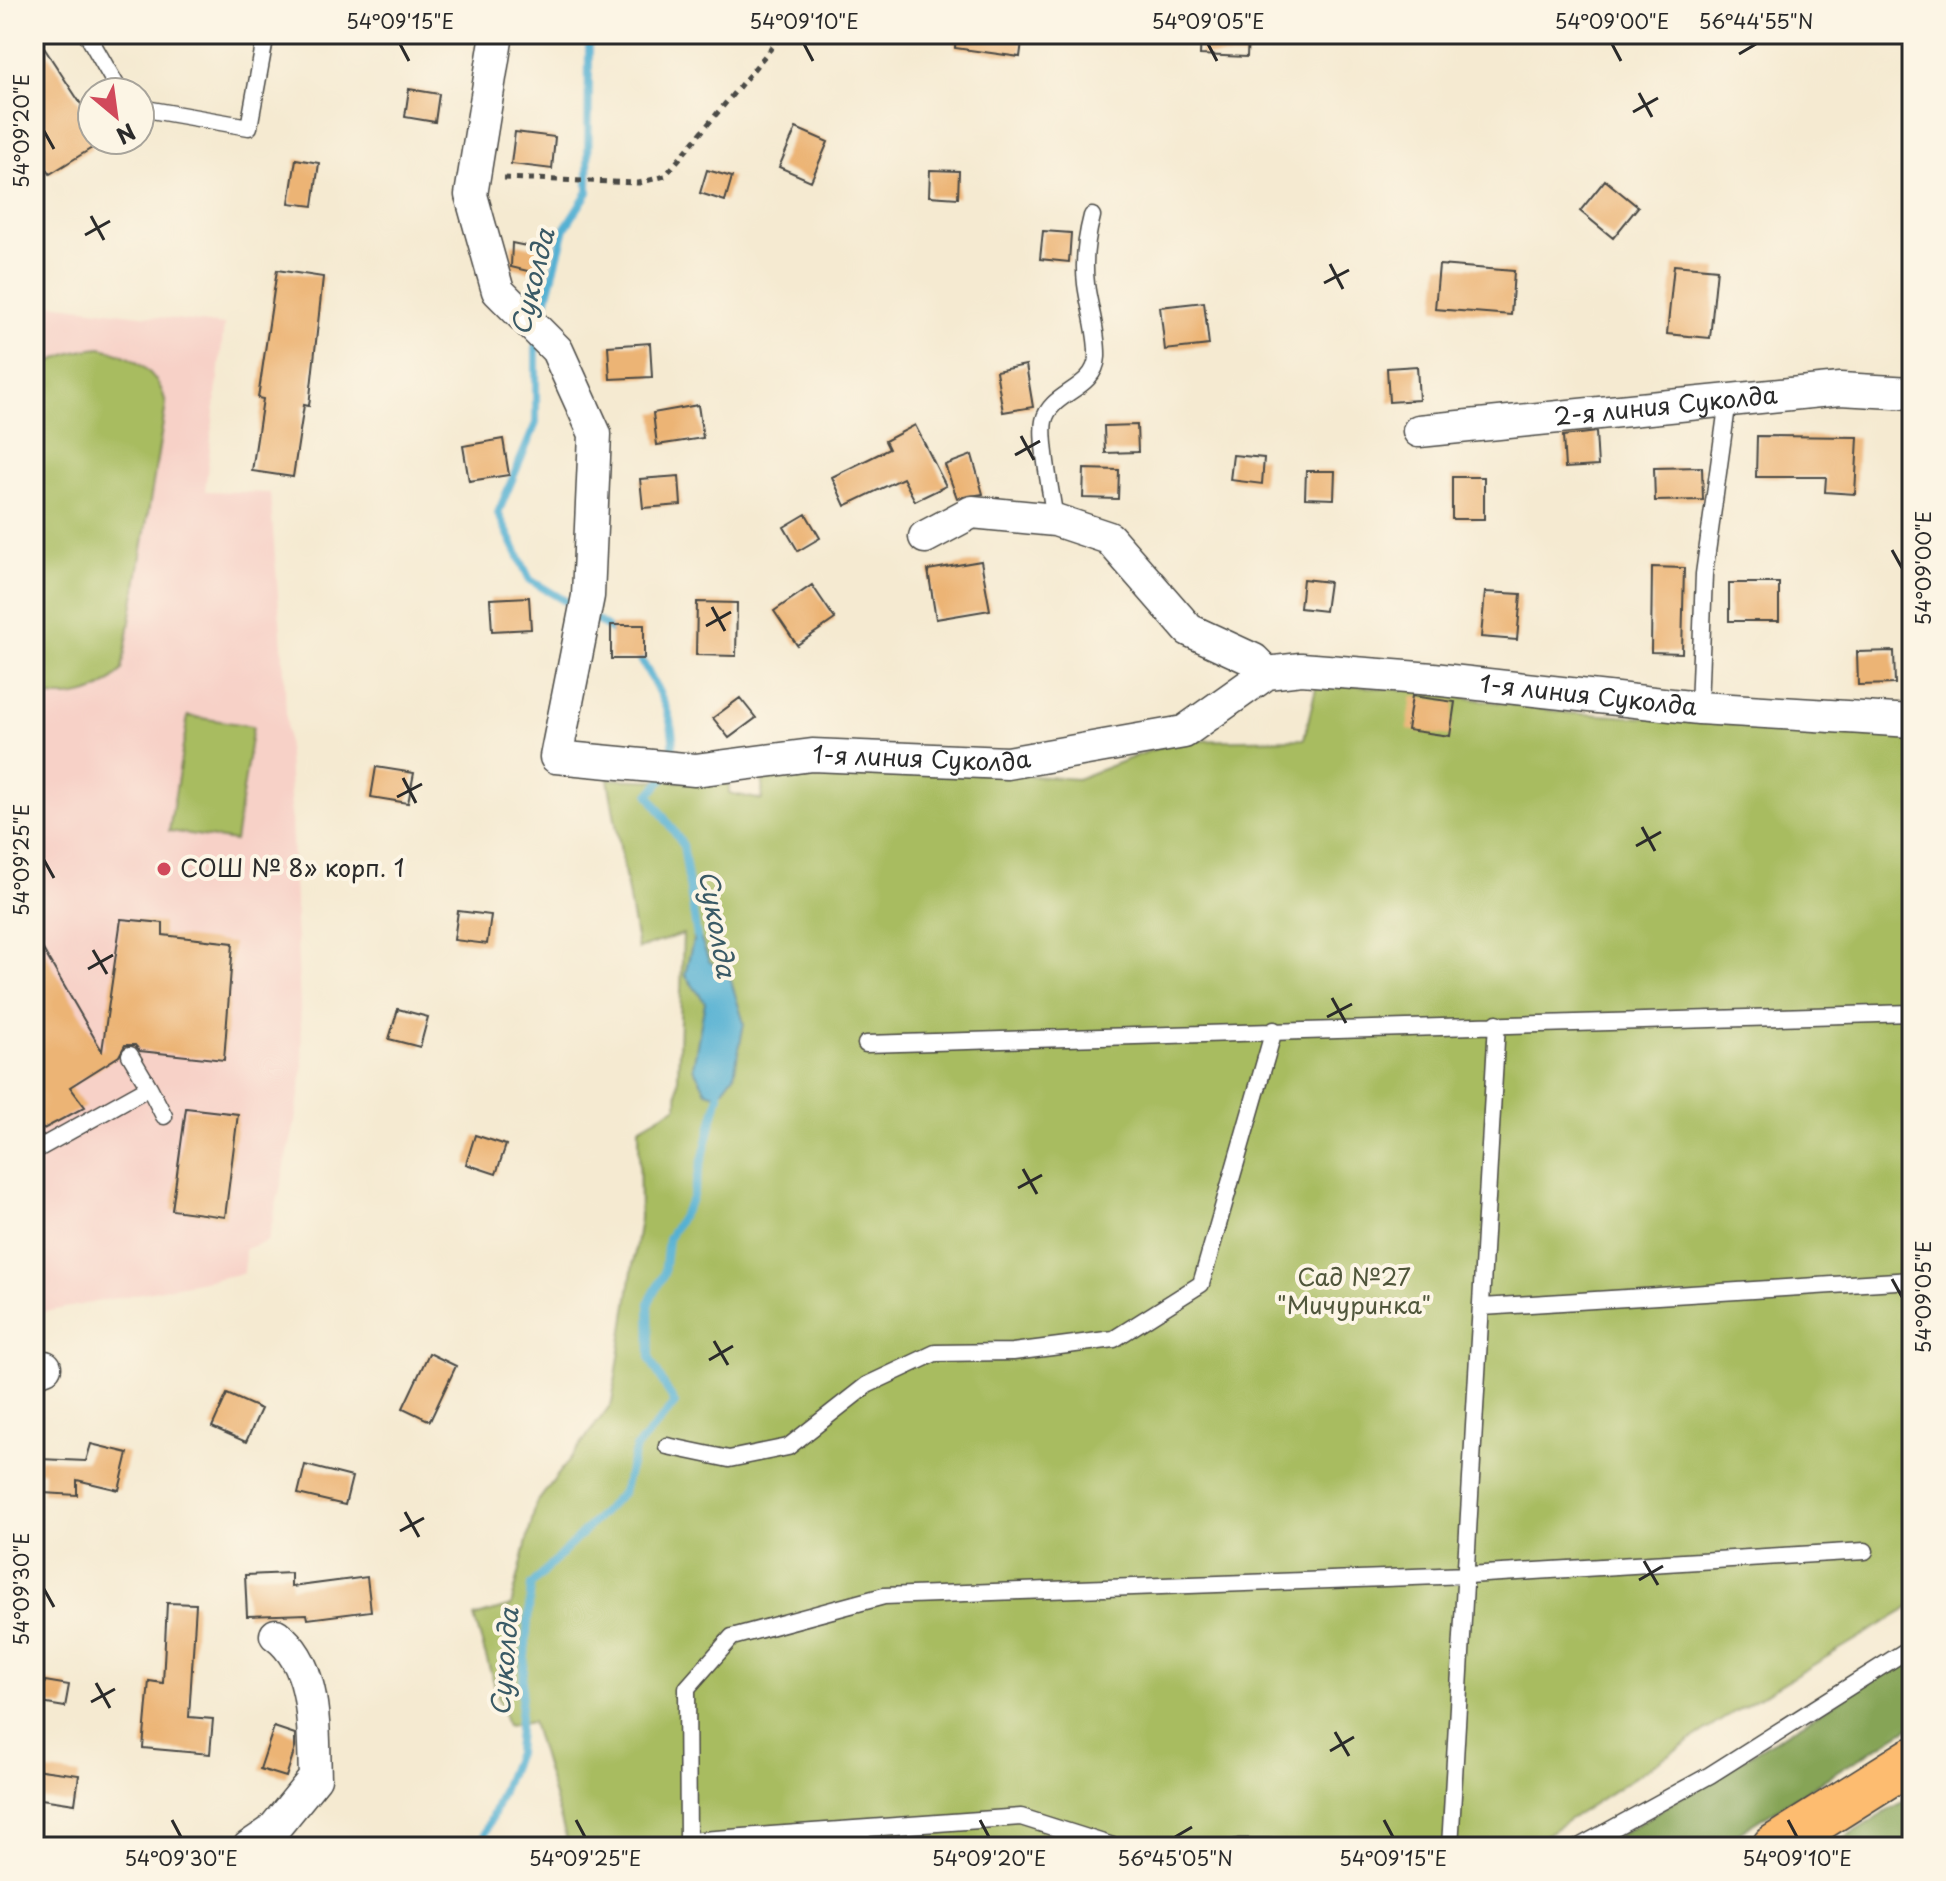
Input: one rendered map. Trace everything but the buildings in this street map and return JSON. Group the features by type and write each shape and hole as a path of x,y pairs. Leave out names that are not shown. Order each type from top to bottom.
{"main road":[{"path":"1774,1847 1912,1760"}],"street":[{"path":"474,177 497,34"},
{"name":"1-я линия Суколда","path":"474,177 471,195 498,291 557,350 595,434 588,596 556,757 695,770 812,755 1007,763 1184,732 1267,673 1301,669 1699,708 1912,721"},
{"name":"2-я линия Суколда","path":"1419,431 1840,389 1912,393"},
{"path":"925,537 972,512 1055,520 1109,538 1189,630 1254,660 1267,673"},
{"path":"249,1847 271,1832 315,1778 312,1701 291,1647 276,1635"}],"lane":[{"path":"87,34 111,76"},
{"path":"156,111 249,127 266,34"},
{"path":"1055,520 1044,422 1051,407 1079,388 1094,370 1097,357 1085,282 1085,245 1092,216"},
{"path":"1699,708 1704,574 1728,400"},
{"path":"866,1044 1912,1013"},
{"path":"1450,1847 1468,1575 1497,1023"},
{"path":"667,1446 729,1459 788,1447 867,1385 935,1353 1013,1352 1114,1339 1201,1284 1274,1030"},
{"path":"130,1055 164,1116"},
{"path":"34,1151 149,1087"},
{"path":"1482,1307 1912,1280"},
{"path":"1116,1847 1021,1817 688,1841 687,1688 732,1637 884,1596 1468,1575 1865,1551"},
{"path":"1579,1847 1710,1775 1912,1647"},
{"path":"1238,1847 1334,1847"}],"path":[{"path":"474,177 639,183 665,176 783,34"}],"shaded area":[{"name":"СОШ № 8» корп. 1","path":"34,302 224,325 205,491 270,493 284,671 303,1067 295,1123 268,1241 245,1249 244,1273 34,1314"}],"green space":[{"path":"101,348 133,360 151,374 166,405 122,670 93,691 58,697 34,692 34,382 54,360 82,350"},
{"name":"Сад №27 \"Мичуринка\"","path":"1317,683 1421,691 1569,713 1912,734 1912,1606 1731,1714 1527,1847 569,1847 532,1722 507,1726 474,1617 511,1606 536,1504 612,1403 640,1218 639,1128 677,1106 683,934 638,949 608,779 729,783 729,793 762,800 763,774 820,779 918,768 1077,779 1175,741 1304,739"},
{"path":"188,716 253,726 235,841 169,831"},
{"path":"1912,1656 1912,1726 1715,1847 1600,1847"},
{"path":"1912,1796 1912,1847 1829,1847"}],"water":[{"path":"696,927 709,961 730,978 744,1023 734,1075 719,1095 706,1091 693,1067 705,1002 685,975"}],"waterway":[{"name":"Суколда","path":"541,322 565,228 588,192 589,45 593,34"},
{"name":"Суколда","path":"536,343 536,423 498,513 530,580 577,608"},
{"name":"Суколда","path":"592,617 617,634"},
{"name":"Суколда","path":"636,651 669,717 673,746 671,760"},
{"name":"Суколда","path":"666,776 649,795 683,845 697,937"},
{"name":"Суколда","path":"480,1847 517,1753 531,1585 623,1492 636,1448 675,1404 650,1359 649,1302 664,1274 668,1239 692,1199 719,1095 718,1086"}],"place":[{"name":"СОШ № 8» корп. 1","path":"164,869"}]}
